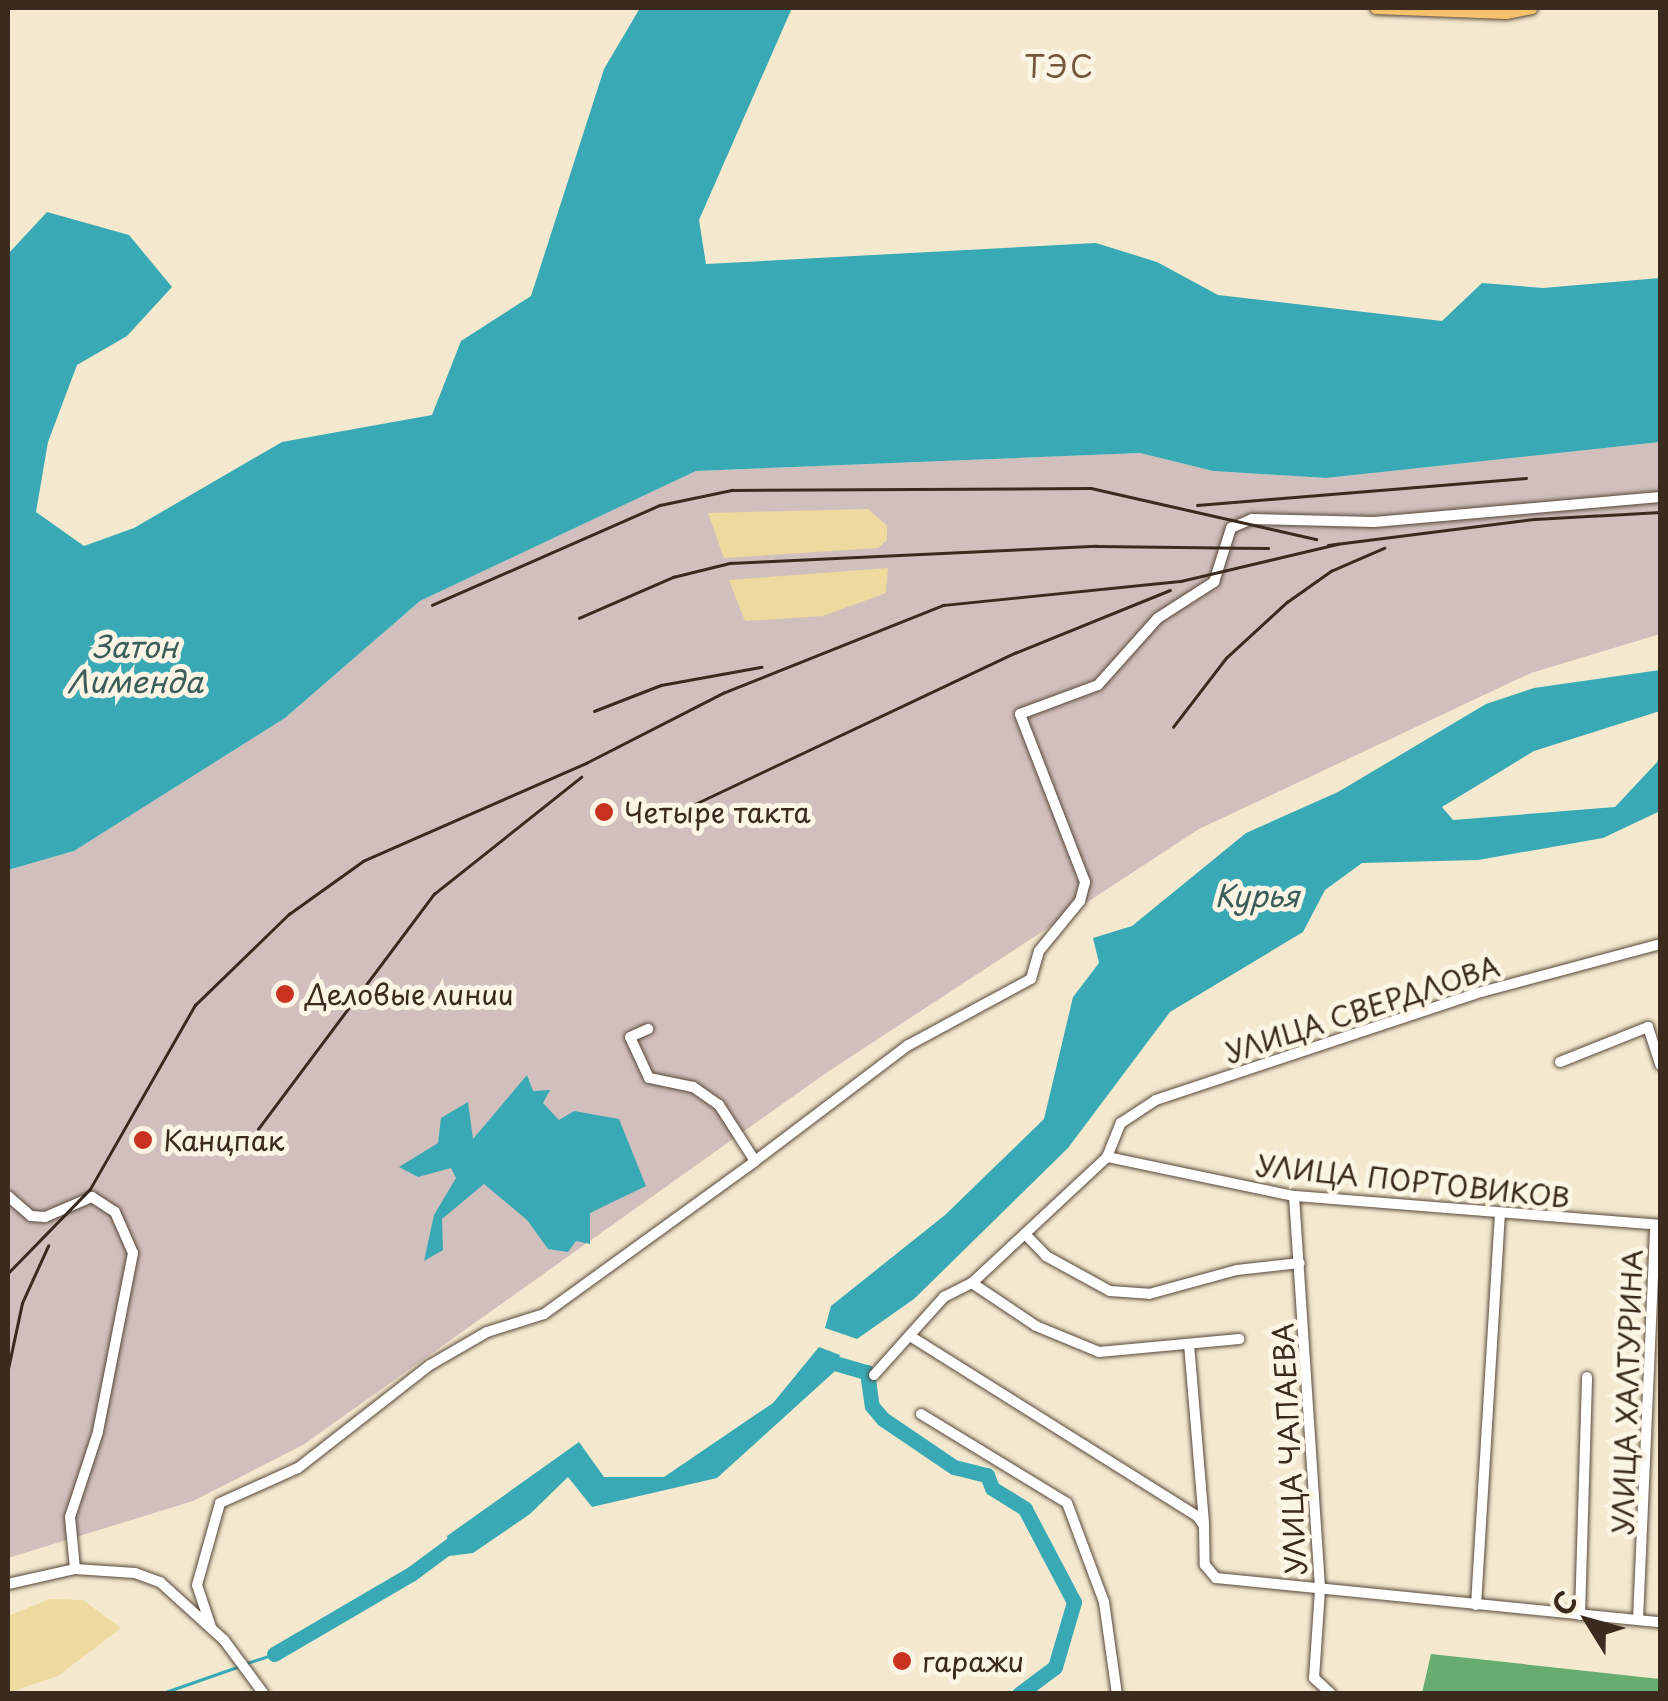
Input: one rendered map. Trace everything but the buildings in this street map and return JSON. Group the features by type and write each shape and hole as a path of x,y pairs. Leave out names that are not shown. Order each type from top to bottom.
{"main road":[{"path":"1376,8 1506,13 1532,8"}],"street":[{"path":"211,1627 197,1585 220,1503 298,1468 444,1357 487,1332 544,1314 906,1046 1031,979 1039,951 1080,901 1086,882 1020,714 1098,685 1158,618 1214,582 1226,532 1244,521 1374,522 1660,498"},
{"name":"УЛИЦА СВЕРДЛОВА","path":"1107,1157 1122,1123 1156,1100 1474,994 1660,944"},
{"path":"1560,1062 1648,1027 1660,1064"},
{"path":"648,1028 630,1037 648,1078 693,1086 719,1105 755,1161"},
{"path":"874,1374 944,1297 972,1282 1107,1157"},
{"name":"УЛИЦА ПОРТОВИКОВ","path":"1107,1157 1294,1196 1500,1216 1658,1225"},
{"path":"8,1196 31,1216 45,1217 92,1197 114,1212 133,1253 98,1432 70,1518 75,1568"},
{"name":"УЛИЦА ЧАПАЕВА","path":"1294,1196 1320,1590 1314,1678 1331,1694"},
{"path":"1476,1605 1500,1216"},
{"name":"УЛИЦА ХАЛТУРИНА","path":"1638,1620 1658,1225"},
{"path":"1025,1234 1046,1256 1110,1291 1149,1294 1237,1270 1300,1263"},
{"path":"972,1282 1036,1326 1098,1352 1239,1338"},
{"path":"910,1336 1204,1526"},
{"path":"1189,1344 1205,1565 1216,1578 1660,1622"},
{"name":"УЛИЦА ХАЛТУРИНА","path":"1580,1615 1586,1377"},
{"path":"920,1414 1067,1503 1104,1602 1116,1694"},
{"path":"8,1584 75,1568 135,1573 160,1582 211,1627 264,1694"}],"shaded area":[{"path":"1660,442 1660,634 1531,673 1199,829 826,1073 303,1445 193,1501 8,1558 8,870 74,851 285,718 420,601 696,471 1140,453 1213,471 1326,478"}],"green space":[{"path":"1431,1654 1660,1679 1660,1693 1422,1693"}],"sand":[{"path":"868,509 887,526 887,540 878,548 724,558 708,513"},
{"path":"888,568 886,593 823,616 745,621 729,580"},
{"path":"50,1599 83,1600 121,1628 58,1676 8,1693 8,1616"}],"water":[{"name":"Затон Лименда","path":"640,8 792,8 699,220 706,264 1096,243 1157,262 1218,295 1442,321 1482,283 1543,288 1660,278 1660,442 1326,478 1213,471 1140,453 696,471 420,601 285,718 74,851 8,870 8,254 47,212 129,235 172,287 127,336 77,365 48,442 36,512 84,546 134,528 282,442 432,415 461,341 531,296 604,69"},
{"name":"Курья","path":"1660,670 1660,711 1534,751 1442,807 1453,820 1615,807 1660,759 1660,811 1603,838 1478,860 1362,863 1325,890 1303,932 1170,1012 1068,1148 914,1299 857,1339 825,1328 831,1306 945,1215 1044,1119 1073,997 1099,963 1093,938 1132,926 1246,833 1338,792 1486,704 1534,688"},
{"path":"527,1075 533,1091 550,1090 543,1103 559,1120 574,1111 619,1119 646,1186 590,1213 590,1244 576,1241 568,1252 548,1249 527,1220 484,1184 442,1219 443,1250 424,1261 434,1215 456,1178 451,1168 418,1177 399,1167 438,1143 441,1118 468,1102 473,1139"},
{"path":"819,1347 840,1355 834,1372 717,1478 592,1507 568,1477 530,1514 473,1553 449,1556 447,1536 579,1442 604,1477 664,1477 773,1403"}],"waterway":[{"path":"823,1369 831,1362 867,1372 872,1406 883,1419 954,1467 987,1475 992,1488 1025,1509 1074,1602 1055,1667 1019,1694"},
{"path":"274,1654 411,1574 461,1537"},
{"path":"247,1663 274,1654"},
{"path":"160,1694 240,1666"}],"railway":[{"path":"1197,505 1526,478"},
{"path":"432,605 660,505 732,490 1091,488 1316,539"},
{"path":"1328,545 1535,519 1660,512"},
{"path":"8,1273 90,1189 195,1005 289,914 363,861 586,763 723,693 943,605 1181,581 1338,544"},
{"path":"579,618 673,577 730,563 1096,546 1268,548"},
{"path":"1173,727 1226,658 1287,602 1331,571 1384,548"},
{"path":"695,804 1015,653 1170,590"},
{"path":"594,711 661,685 761,667"},
{"path":"258,1129 434,894 581,777"},
{"path":"8,1369 22,1303 48,1246"}],"place":[{"name":"Четыре такта","path":"604,812"},
{"name":"Деловые линии","path":"285,994"},
{"name":"Канцпак","path":"143,1140"},
{"name":"гаражи","path":"902,1661"}],"district":[{"name":"ТЭС","path":"1060,66"}]}
